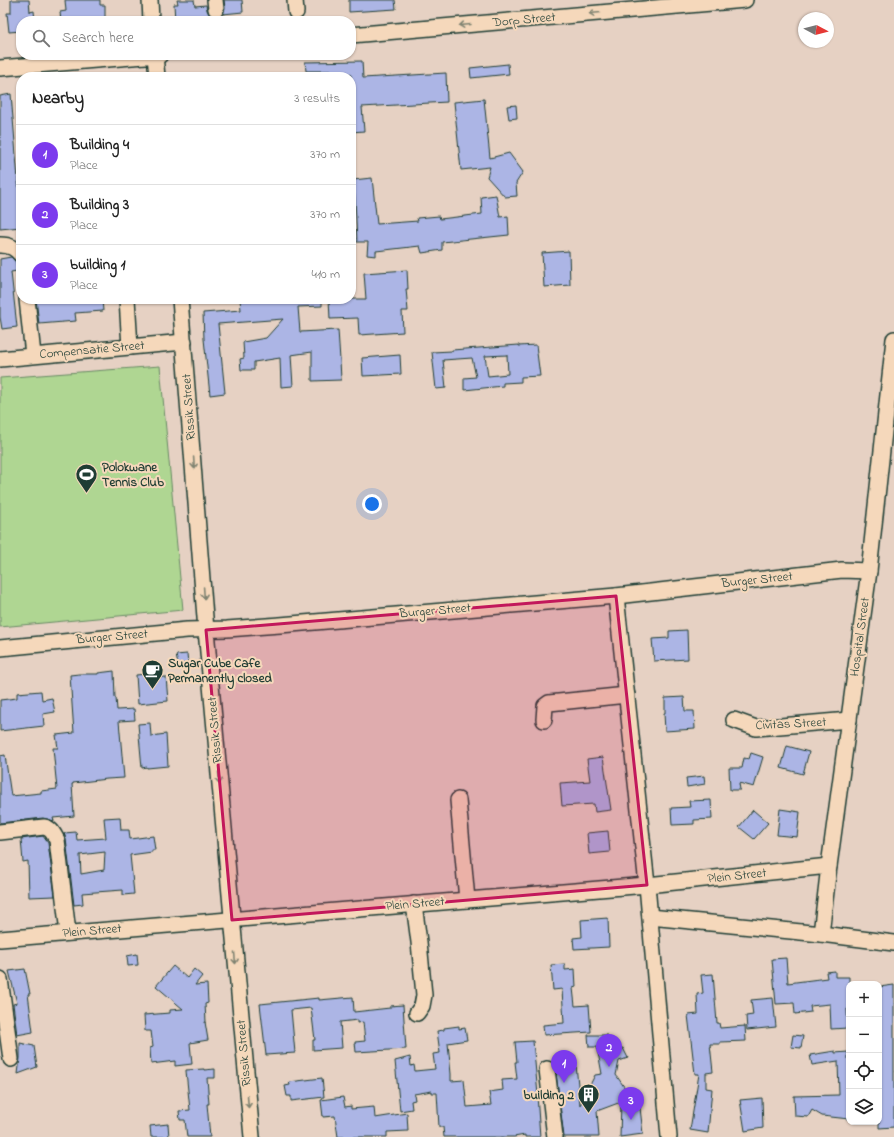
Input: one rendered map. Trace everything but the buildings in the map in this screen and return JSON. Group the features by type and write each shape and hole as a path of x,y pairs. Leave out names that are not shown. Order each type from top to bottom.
{"street":[{"path":"150,0 151,16"},
{"name":"Dorp Street","path":"356,35 745,0"},
{"path":"0,68 88,60"},
{"path":"157,60 157,72"},
{"path":"0,245 12,246 16,249"},
{"path":"28,304 33,355"},
{"path":"127,304 130,347"},
{"name":"Rissik Street","path":"180,304 206,630 252,1137"},
{"name":"Hospital Street","path":"821,934 869,571 894,340"},
{"name":"Compensatie Street","path":"0,359 184,342"},
{"name":"Burger Street","path":"0,648 187,630 287,624 616,596 842,570 869,571"},
{"path":"616,596 647,885 669,1137"},
{"path":"544,720 545,706 549,703 627,695"},
{"name":"Civitas Street","path":"734,720 756,728 849,720"},
{"path":"458,800 467,900"},
{"path":"0,832 44,827 48,828 52,832 57,840 68,933"},
{"name":"Plein Street","path":"0,939 647,885 829,866"},
{"path":"414,904 424,995 422,1006 417,1013"},
{"path":"650,917 821,934 894,943"},
{"path":"0,979 11,1059"},
{"path":"547,1069 555,1137"}],"highlighted area":[{"path":"616,596 647,885 232,920 206,630"}],"green space":[{"name":"Polokwane Tennis Club","path":"160,366 183,610 0,627 0,378"}],"place":[{"name":"Polokwane Tennis Club","path":"86,494"},
{"name":"Sugar Cube Cafe Permanently closed","path":"152,690"},
{"name":"Building 3","path":"609,1067"},
{"name":"Building 4","path":"564,1083"},
{"name":"building 2","path":"589,1114"},
{"name":"building 1","path":"631,1120"}]}
